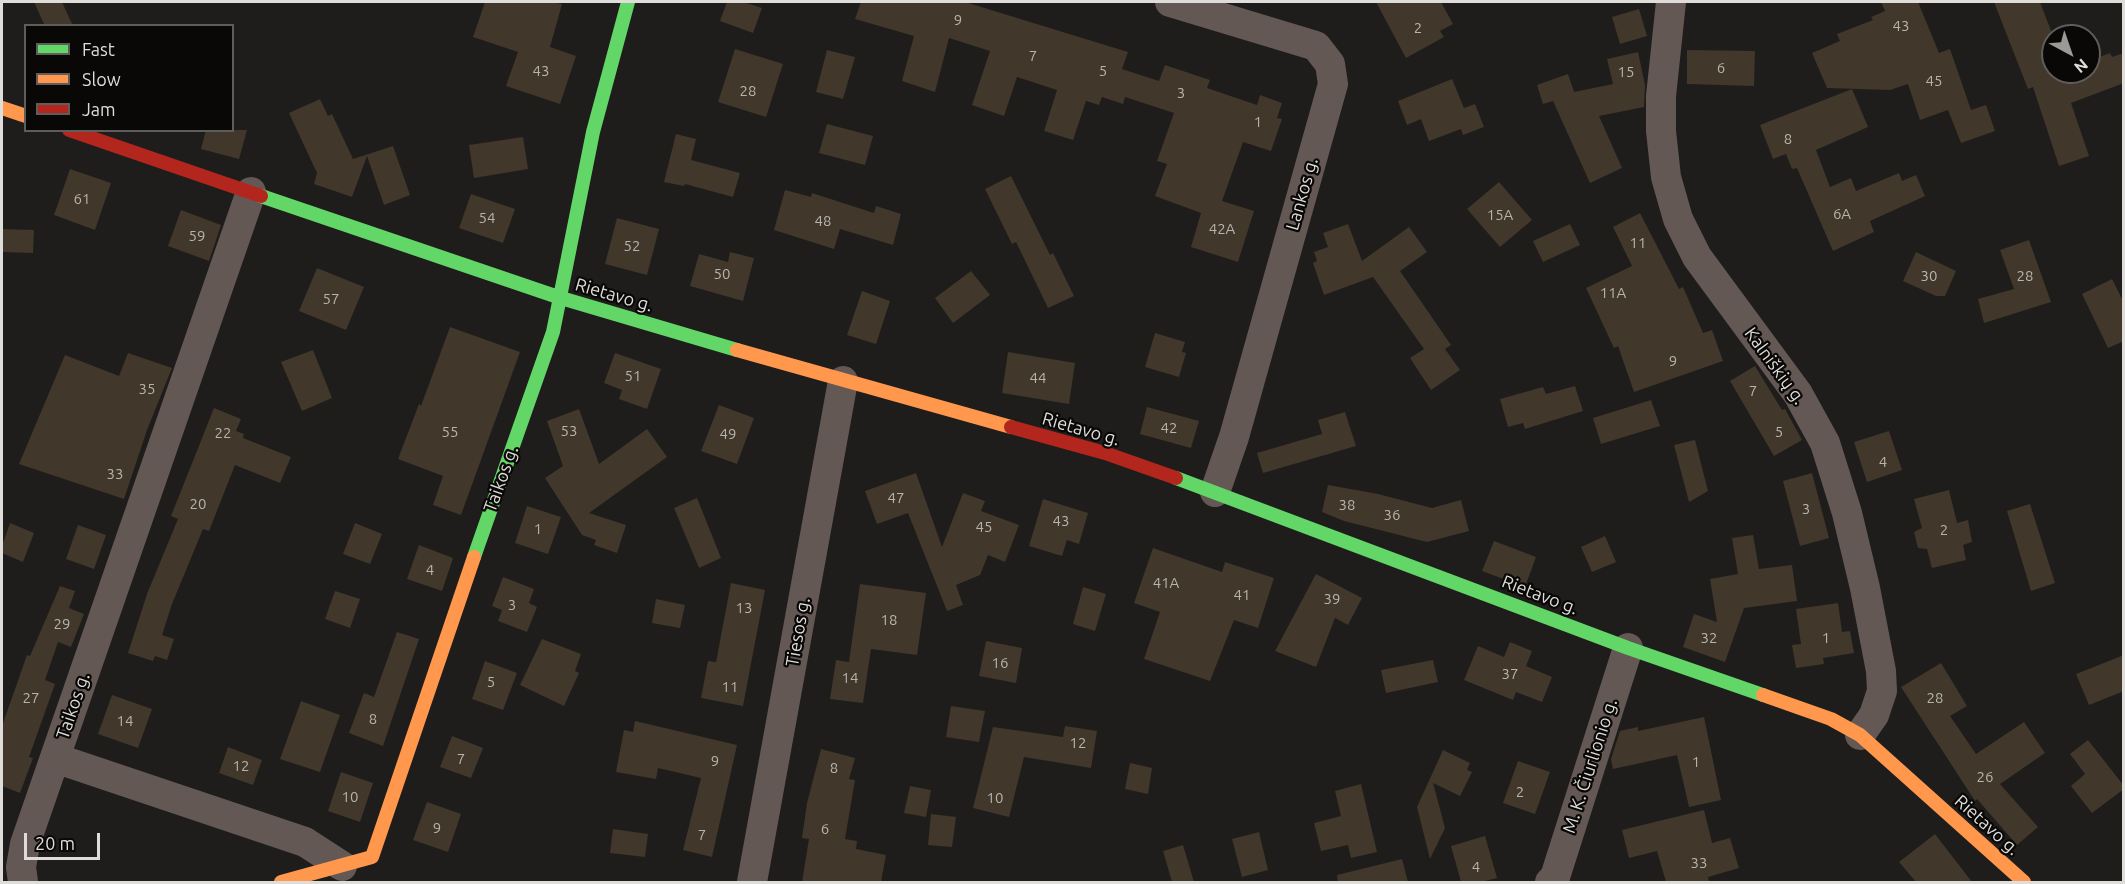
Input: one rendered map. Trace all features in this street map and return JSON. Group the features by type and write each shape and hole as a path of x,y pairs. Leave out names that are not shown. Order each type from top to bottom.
{"main road":[{"name":"Taikos g.","path":"281,882 372,857 553,332 593,132 628,2"},
{"path":"2,108 24,115"},
{"name":"Rietavo g.","path":"75,132 561,298 843,381 1105,453 1215,492 1628,648 1831,719 1860,735 2024,882"}],"street":[{"name":"Lankos g.","path":"1170,2 1316,46 1330,64 1333,84 1237,426 1215,492"},
{"name":"Kalniškių g.","path":"1671,2 1660,96 1666,177 1678,219 1697,257 1798,394 1825,443 1847,513 1865,588 1881,671 1882,691 1874,715 1860,735"},
{"name":"Taikos g.","path":"23,882 21,867 25,844 250,192"},
{"name":"Tiesos g.","path":"752,882 843,381"},
{"name":"M. K. Čiurlionio g.","path":"1550,882 1555,877 1628,648"},
{"path":"55,758 305,842 342,866"}],"building":[{"path":"34,2 62,2 72,24 44,24"},
{"path":"485,2 562,4 550,47 576,56 560,104 506,86 518,52 473,37"},
{"path":"727,2 743,2 762,8 753,33 720,21"},
{"path":"861,2 965,2 1128,52 1122,69 1159,81 1165,65 1210,80 1207,88 1257,105 1260,95 1282,103 1277,118 1282,119 1271,151 1243,142 1222,201 1254,211 1238,262 1191,247 1201,213 1155,196 1167,164 1157,161 1174,113 1125,97 1123,104 1102,97 1099,105 1086,101 1073,140 1044,131 1057,90 1017,77 1004,116 972,105 990,51 949,38 935,92 902,81 914,36 855,19"},
{"path":"1376,2 1441,2 1453,24 1440,31 1444,37 1406,58"},
{"path":"1881,2 1918,2 1939,53 1950,49 1971,110 1986,105 1995,131 1961,143 1948,110 1920,120 1908,84 1890,90 1827,88 1812,53 1840,41 1837,34 1873,20 1871,17 1885,11"},
{"path":"1994,2 2040,2 2048,24 2041,24 2041,84 2101,84 2101,56 2110,53 2112,57 2124,53 2124,83 2071,103 2089,156 2059,166 2033,87 2028,89"},
{"path":"1639,9 1647,36 1620,44 1612,17"},
{"path":"735,49 783,64 766,117 718,102"},
{"path":"827,50 855,57 843,99 816,92"},
{"path":"1687,50 1755,51 1754,86 1687,84"},
{"path":"1638,52 1645,85 1644,107 1599,116 1622,168 1590,183 1553,101 1543,104 1537,85 1568,74 1574,92 1613,84 1607,59"},
{"path":"1452,79 1464,108 1475,104 1484,127 1463,135 1461,129 1429,141 1421,119 1407,125 1398,101"},
{"path":"1852,89 1868,127 1816,150 1830,187 1851,178 1856,191 1899,173 1902,181 1916,175 1925,196 1870,221 1874,232 1833,251 1797,168 1792,169 1786,154 1773,159 1760,125"},
{"path":"320,99 328,116 332,114 353,159 393,146 410,195 384,205 367,156 352,197 314,184 317,173 289,113"},
{"path":"827,124 873,136 865,165 819,153"},
{"path":"247,130 239,159 201,149 205,132"},
{"path":"676,134 696,139 691,160 740,173 733,197 685,184 684,186 664,182"},
{"path":"523,137 528,169 474,178 469,145"},
{"path":"70,169 111,183 95,230 54,215"},
{"path":"1011,176 1050,255 1053,253 1074,296 1048,308 1016,242 1012,244 985,189"},
{"path":"1499,182 1532,220 1500,247 1467,209"},
{"path":"785,190 811,197 812,193 874,213 876,206 901,214 893,245 840,229 834,249 774,230"},
{"path":"471,194 515,209 503,243 459,228"},
{"path":"181,210 221,225 209,261 168,246"},
{"path":"1640,213 1679,289 1683,287 1703,333 1712,330 1723,361 1634,392 1618,346 1614,348 1586,288 1632,266 1613,227"},
{"path":"617,218 659,229 647,275 605,264"},
{"path":"1348,224 1362,261 1409,227 1427,252 1400,271 1451,345 1445,349 1460,370 1431,390 1410,358 1424,349 1373,277 1324,295 1313,263 1317,261 1314,252 1328,247 1323,233"},
{"path":"1570,224 1580,245 1543,262 1533,241"},
{"path":"2,229 34,230 33,253 2,252"},
{"path":"2029,240 2051,302 1984,323 1978,299 2014,289 2000,250"},
{"path":"730,252 754,258 743,301 690,286 699,254 728,262"},
{"path":"1916,252 1956,271 1945,296 1936,296 1903,281"},
{"path":"317,268 364,287 346,330 299,311"},
{"path":"971,271 990,295 953,323 935,298"},
{"path":"2112,279 2124,303 2124,341 2108,348 2082,294"},
{"path":"862,291 890,301 876,344 847,335"},
{"path":"450,327 520,352 461,515 433,505 443,476 398,459 419,404 421,406"},
{"path":"1155,333 1185,342 1182,352 1186,353 1179,377 1145,367"},
{"path":"313,350 332,398 302,411 281,362"},
{"path":"1008,352 1075,363 1069,404 1002,393"},
{"path":"128,353 172,368 147,430 124,499 19,464 65,355 119,376"},
{"path":"615,353 661,369 647,409 619,399 622,390 604,383"},
{"path":"1755,366 1782,410 1785,409 1802,440 1774,456 1730,381"},
{"path":"1575,386 1583,411 1525,429 1523,423 1508,427 1500,399 1543,387 1546,394"},
{"path":"1651,400 1660,426 1601,444 1593,418"},
{"path":"719,405 754,418 737,464 701,451"},
{"path":"1147,407 1199,421 1191,448 1140,434"},
{"path":"214,408 241,419 236,431 244,434 243,438 291,457 280,483 235,465 209,531 203,529 172,604 162,635 174,639 167,660 155,656 153,661 128,653 147,594 178,519 171,516"},
{"path":"579,409 599,464 647,429 667,457 589,513 626,525 617,553 594,545 596,540 582,535 545,478 563,466 547,421"},
{"path":"1345,412 1356,446 1263,473 1257,453 1322,434 1318,420"},
{"path":"1889,431 1902,470 1867,482 1854,442"},
{"path":"1695,440 1708,491 1689,502 1674,445"},
{"path":"916,473 942,547 963,493 985,501 981,511 1019,525 1005,562 988,555 980,575 956,585 963,605 947,611 908,513 877,524 865,491"},
{"path":"1812,473 1829,538 1800,546 1783,481"},
{"path":"1328,485 1378,494 1432,508 1461,500 1469,531 1427,542 1344,521 1322,512"},
{"path":"1949,490 1957,523 1968,520 1972,542 1963,545 1966,560 1932,568 1927,549 1918,548 1914,532 1922,528 1914,499"},
{"path":"697,498 721,558 699,568 674,508"},
{"path":"1043,499 1088,513 1079,544 1067,540 1062,556 1029,546"},
{"path":"2030,504 2055,583 2031,591 2007,511"},
{"path":"527,506 561,517 548,554 515,543"},
{"path":"10,523 34,533 23,562 2,553 2,546"},
{"path":"355,523 382,534 370,564 343,554"},
{"path":"78,525 106,535 94,569 66,559"},
{"path":"1753,535 1759,569 1792,565 1797,601 1744,608 1725,662 1683,647 1694,614 1717,622 1710,579 1738,574 1732,538"},
{"path":"1605,536 1616,562 1592,572 1581,547"},
{"path":"1494,541 1536,557 1525,587 1482,571"},
{"path":"419,545 453,558 442,591 407,579"},
{"path":"1153,548 1222,572 1225,562 1274,578 1258,628 1234,620 1210,681 1144,659 1160,612 1134,603"},
{"path":"1316,574 1362,598 1348,625 1335,618 1316,667 1275,651"},
{"path":"503,577 534,589 529,603 537,607 527,632 498,621 502,610 492,606"},
{"path":"731,583 765,590 743,706 701,698 708,661 716,662"},
{"path":"860,584 926,593 917,655 871,649 863,703 830,699 836,660 849,662"},
{"path":"60,586 75,591 69,608 84,614 71,647 58,642 45,680 55,684 29,757 33,758 20,793 2,786 2,726 27,655 30,656"},
{"path":"1083,587 1106,594 1095,631 1073,624"},
{"path":"335,591 360,599 350,628 325,619"},
{"path":"656,599 685,605 680,628 652,623"},
{"path":"1838,603 1842,632 1850,631 1854,653 1823,658 1824,664 1796,668 1792,645 1801,644 1796,609"},
{"path":"397,632 419,639 383,746 349,733 364,693 374,697"},
{"path":"542,639 581,654 575,671 579,673 564,706 520,685"},
{"path":"986,641 1022,648 1016,683 979,676"},
{"path":"1510,642 1532,651 1526,666 1552,677 1542,702 1516,692 1513,700 1464,680 1478,646 1504,657"},
{"path":"2124,655 2124,691 2089,705 2076,674"},
{"path":"1433,660 1438,682 1386,693 1381,670"},
{"path":"485,661 517,673 503,710 472,699"},
{"path":"1941,663 1967,706 1950,716 1976,754 2024,722 2045,753 2000,784 2038,827 2017,845 1977,799 1975,801 1901,687"},
{"path":"112,695 152,709 138,748 98,734"},
{"path":"301,701 340,715 320,772 280,759"},
{"path":"951,706 985,711 979,742 946,737"},
{"path":"1704,717 1721,800 1689,807 1677,755 1613,769 1611,759 1620,731 1638,727 1638,731"},
{"path":"635,721 737,745 712,857 683,850 701,778 658,768 656,779 616,772 624,730 633,732"},
{"path":"1065,726 1097,731 1091,768 1024,757 1009,817 973,808 993,727 1063,737"},
{"path":"452,736 483,748 471,778 440,767"},
{"path":"2088,740 2124,786 2124,789 2092,813 2071,786 2085,774 2070,754"},
{"path":"228,747 262,760 253,785 219,773"},
{"path":"821,749 855,758 849,779 855,780 845,839 857,841 856,849 886,855 881,882 802,882 809,839 802,838 807,803"},
{"path":"1443,750 1470,763 1467,770 1472,772 1460,796 1433,783 1445,828 1430,859 1417,807"},
{"path":"1518,761 1550,772 1535,814 1503,803"},
{"path":"1130,763 1152,768 1148,794 1125,789"},
{"path":"341,772 373,783 360,822 328,811"},
{"path":"1361,784 1377,852 1351,858 1348,845 1321,851 1314,823 1341,816 1335,791"},
{"path":"910,786 931,790 926,817 904,813"},
{"path":"427,802 461,814 448,852 413,840"},
{"path":"1704,810 1712,843 1730,838 1739,868 1708,877 1709,882 1666,882 1657,851 1629,858 1622,830"},
{"path":"931,814 956,817 952,847 928,845"},
{"path":"613,829 648,834 645,857 610,853"},
{"path":"1259,832 1268,870 1242,877 1232,839"},
{"path":"1935,834 1972,882 1916,882 1899,862"},
{"path":"1485,836 1497,878 1481,882 1461,882 1451,846"},
{"path":"1183,845 1194,882 1172,882 1163,851"},
{"path":"1402,859 1408,882 1338,882 1337,875"}],"traffic: fast":[{"path":"474,557 553,332 593,132 628,2"},
{"path":"261,196 561,298 737,350"},
{"path":"1176,478 1628,648 1763,695"}],"traffic: slow":[{"path":"2,108 24,115"},
{"path":"737,350 1011,427"},
{"path":"281,882 372,857 474,557"},
{"path":"1763,695 1831,719 1860,735 2024,882"}],"traffic: jam":[{"path":"75,132 261,196"},
{"path":"1011,427 1105,453 1176,478"}]}
